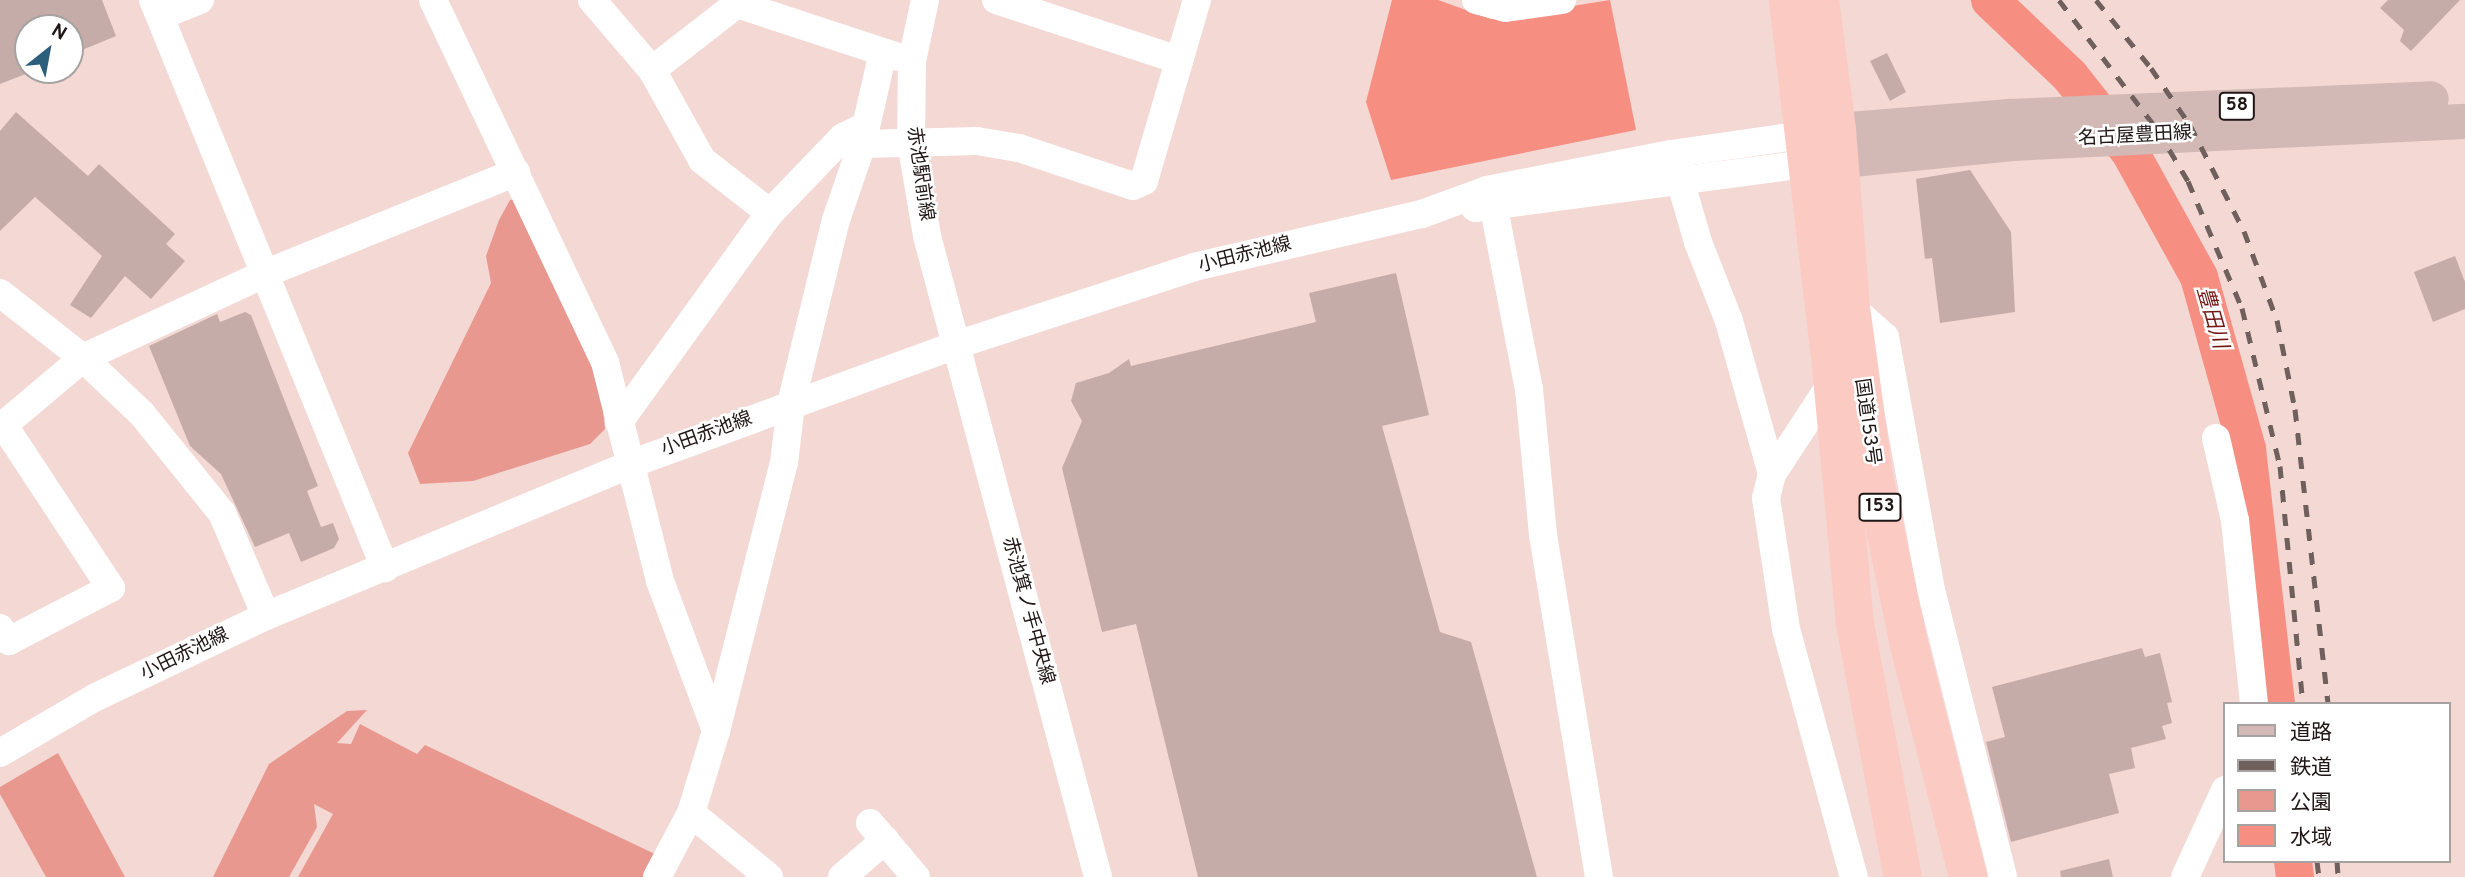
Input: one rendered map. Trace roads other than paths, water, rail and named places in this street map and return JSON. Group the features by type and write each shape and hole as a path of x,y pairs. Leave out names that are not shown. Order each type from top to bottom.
{"highway":[{"name":"国道153号","path":"1788,0 1821,147 1851,307 1874,478 1909,645 1968,877"},
{"name":"国道153号","path":"1820,0 1821,147 1831,384 1855,624 1903,877"}],"main road":[{"name":"名古屋豊田線","path":"1821,147 2011,129 2465,97"},
{"name":"名古屋豊田線","path":"2011,129 2465,121"}],"street":[{"path":"200,0 157,8 385,568"},
{"path":"433,0 605,362 628,465 660,581 716,732"},
{"path":"592,0 652,70 702,160 770,213"},
{"name":"赤池駅前線","path":"925,0 912,61 911,142 928,236 956,345"},
{"path":"996,0 1179,60"},
{"path":"619,422 770,213 843,137 864,135 911,142 977,141 1019,148 1133,186 1144,181 1197,0"},
{"path":"1476,0 1505,8 1562,0"},
{"path":"652,70 737,4 912,61"},
{"path":"656,877 691,813 716,732 784,463 791,404 836,220 864,135 883,52"},
{"name":"小田赤池線","path":"1448,207 1494,208 1680,180 1821,147"},
{"name":"小田赤池線","path":"0,753 96,698 266,616 628,465 956,345 1194,267 1448,207 1487,190 1821,147"},
{"path":"0,628 9,641 111,587 2,427 83,358 264,274 516,172"},
{"path":"1680,180 1698,242 1729,321 1772,474"},
{"path":"1494,208 1529,389 1543,535 1599,877"},
{"path":"0,293 83,358 142,414 222,513 266,616"},
{"path":"1851,307 1885,337 1931,590 2003,877"},
{"name":"赤池箕ノ手中央線","path":"956,345 1098,877"},
{"path":"1831,384 1772,474 1766,498 1786,629 1854,877"},
{"path":"2217,438 2235,520 2253,702"},
{"path":"2185,877 2224,792"},
{"path":"691,813 769,877"},
{"path":"842,877 877,832 916,877"},
{"path":"1845,846 1867,877"}],"water":[{"path":"1392,0 1438,0 1491,19 1610,0 1636,130 1391,180 1366,102"}],"waterway":[{"name":"豊田川","path":"1990,0 2070,76 2130,152 2199,277 2247,449 2276,702"},
{"name":"豊田川","path":"2293,863 2295,877"}],"railway":[{"path":"2059,0 2157,129 2188,181 2242,308 2280,466 2303,702"},
{"path":"2096,0 2151,68 2190,125 2244,231 2277,320 2295,409 2328,702"},
{"path":"2317,863 2319,877"},
{"path":"2337,863 2338,877"}]}
